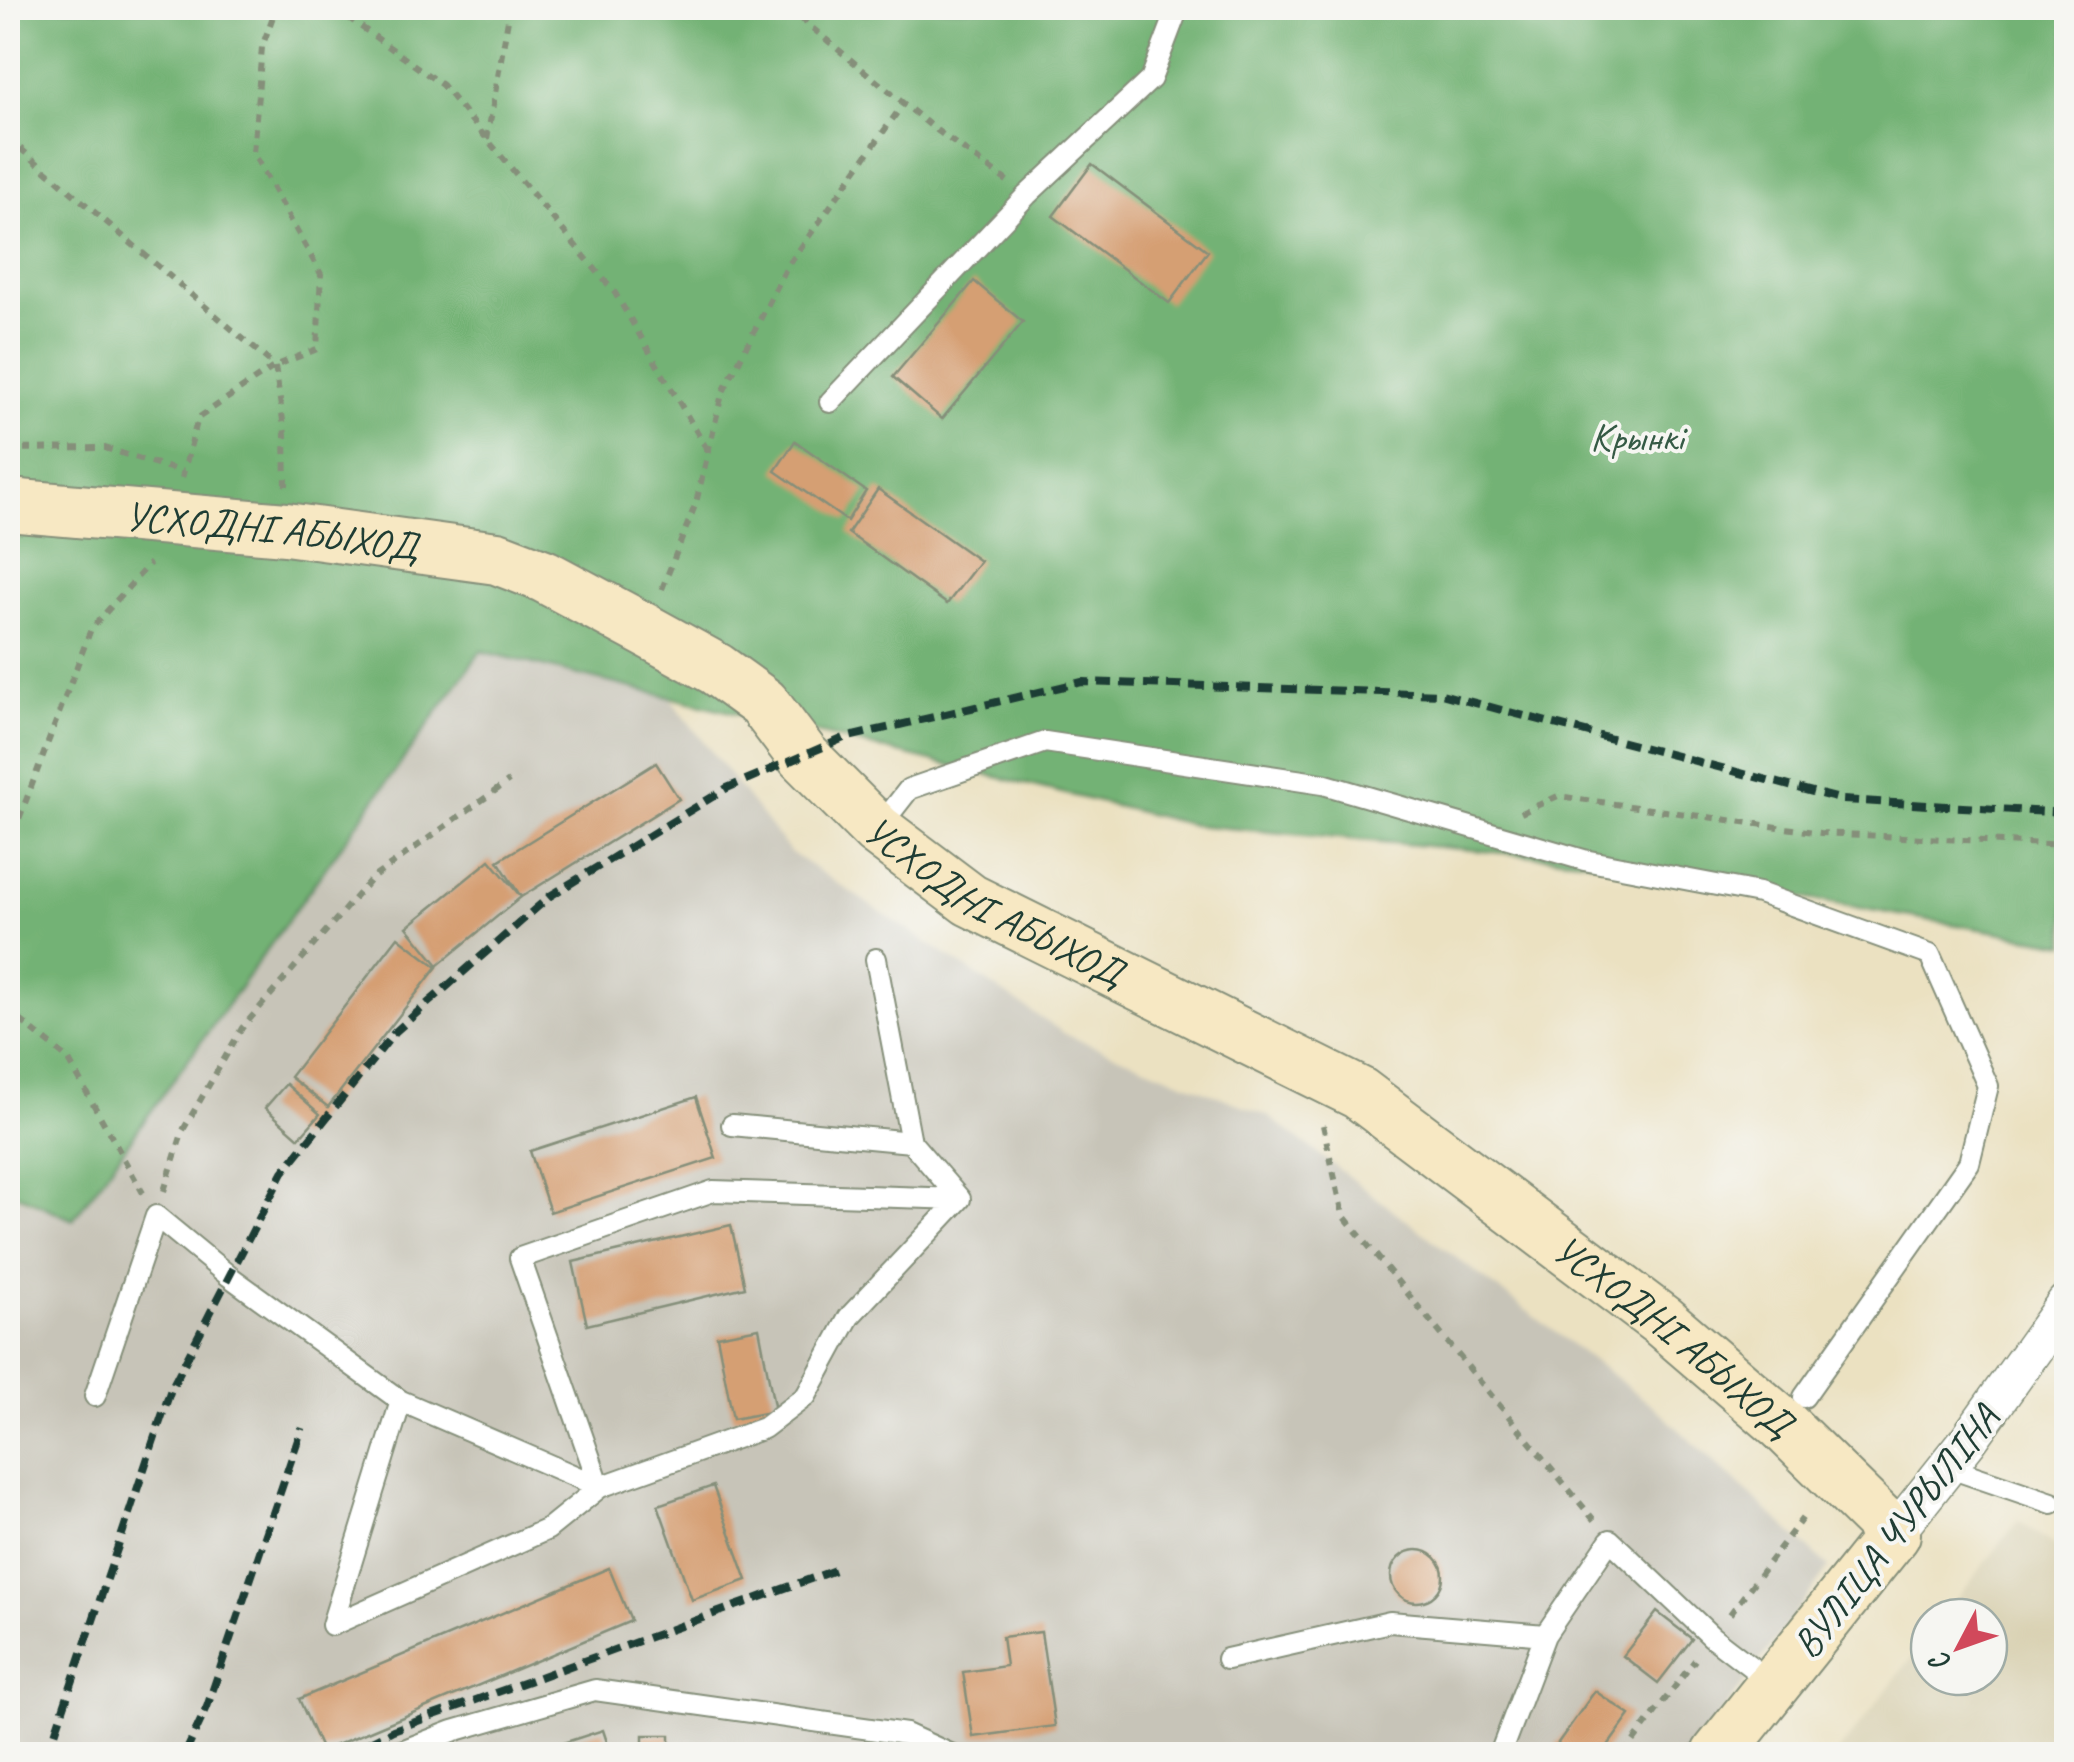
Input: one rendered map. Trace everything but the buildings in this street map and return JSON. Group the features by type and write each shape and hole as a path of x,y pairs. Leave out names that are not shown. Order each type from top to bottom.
{"main road":[{"name":"УСХОДНІ АБЫХОД","path":"8,504 178,495 286,529 497,558 544,576 645,630 716,669 763,702 803,756 876,830 970,900 1359,1093 1662,1320 1782,1424 1894,1534"},
{"name":"ВУЛІЦА ЧУРЫЛІНА","path":"1718,1754 1894,1534"}],"street":[{"name":"ВУЛІЦА ЧУРЫЛІНА","path":"1894,1534 2066,1303"}],"lane":[{"path":"830,402 1027,195 1152,79 1178,8"},
{"path":"876,830 910,789 1045,742 1323,784 1584,860 1760,893 1930,955 1988,1086 1969,1163 1804,1397"},
{"path":"876,960 911,1142 960,1199"},
{"path":"732,1126 911,1142"},
{"path":"600,1487 520,1258 714,1192 960,1199"},
{"path":"401,1401 332,1625 548,1529 600,1487 764,1428 806,1396 850,1317 960,1199"},
{"path":"96,1396 156,1216 229,1276 401,1401 600,1487"},
{"path":"1947,1467 2052,1503"},
{"path":"1500,1754 1545,1634 1610,1540 1712,1637 1774,1684"},
{"path":"1227,1659 1390,1622 1545,1634"},
{"path":"394,1754 453,1731 595,1690 906,1734 950,1754"}],"path":[{"path":"8,848 91,630 164,547 198,418 274,366 316,349 320,274 253,154 262,47 276,8"},
{"path":"335,8 442,85 615,293 708,452"},
{"path":"487,140 510,8"},
{"path":"788,8 904,103 1027,195"},
{"path":"645,630 696,504 722,394 787,266 904,103"},
{"path":"8,138 274,366 285,434 286,529"},
{"path":"8,449 105,448 178,495"},
{"path":"156,1216 183,1130 242,1028 371,880 509,781"},
{"path":"1484,831 1558,796 1820,833 2066,845"},
{"path":"8,1010 68,1059 156,1216"},
{"path":"1322,1122 1342,1216 1610,1540"},
{"path":"1624,1754 1712,1637"}],"shaded area":[{"path":"481,651 669,697 790,852 1067,1035 1268,1116 1652,1405 1829,1567 1692,1754 550,1754 562,1745 547,1754 8,1754 8,1193 73,1220"},
{"path":"2018,1521 2066,1553 2066,1754 1837,1754 1909,1661 1909,1697 2009,1697 2009,1597 1959,1597"}],"green space":[{"name":"Крынкі","path":"8,8 2066,8 2066,944 1584,860 1193,825 481,651 73,1220 8,1190"}],"railway":[{"path":"48,1754 171,1389 283,1172 395,1032 550,896 727,788 844,738 1082,682 1441,694 1843,800 2066,813"},
{"path":"8,1354 9,1349"},
{"path":"185,1754 207,1707 302,1428"},
{"path":"347,1754 393,1730 835,1570"}]}
